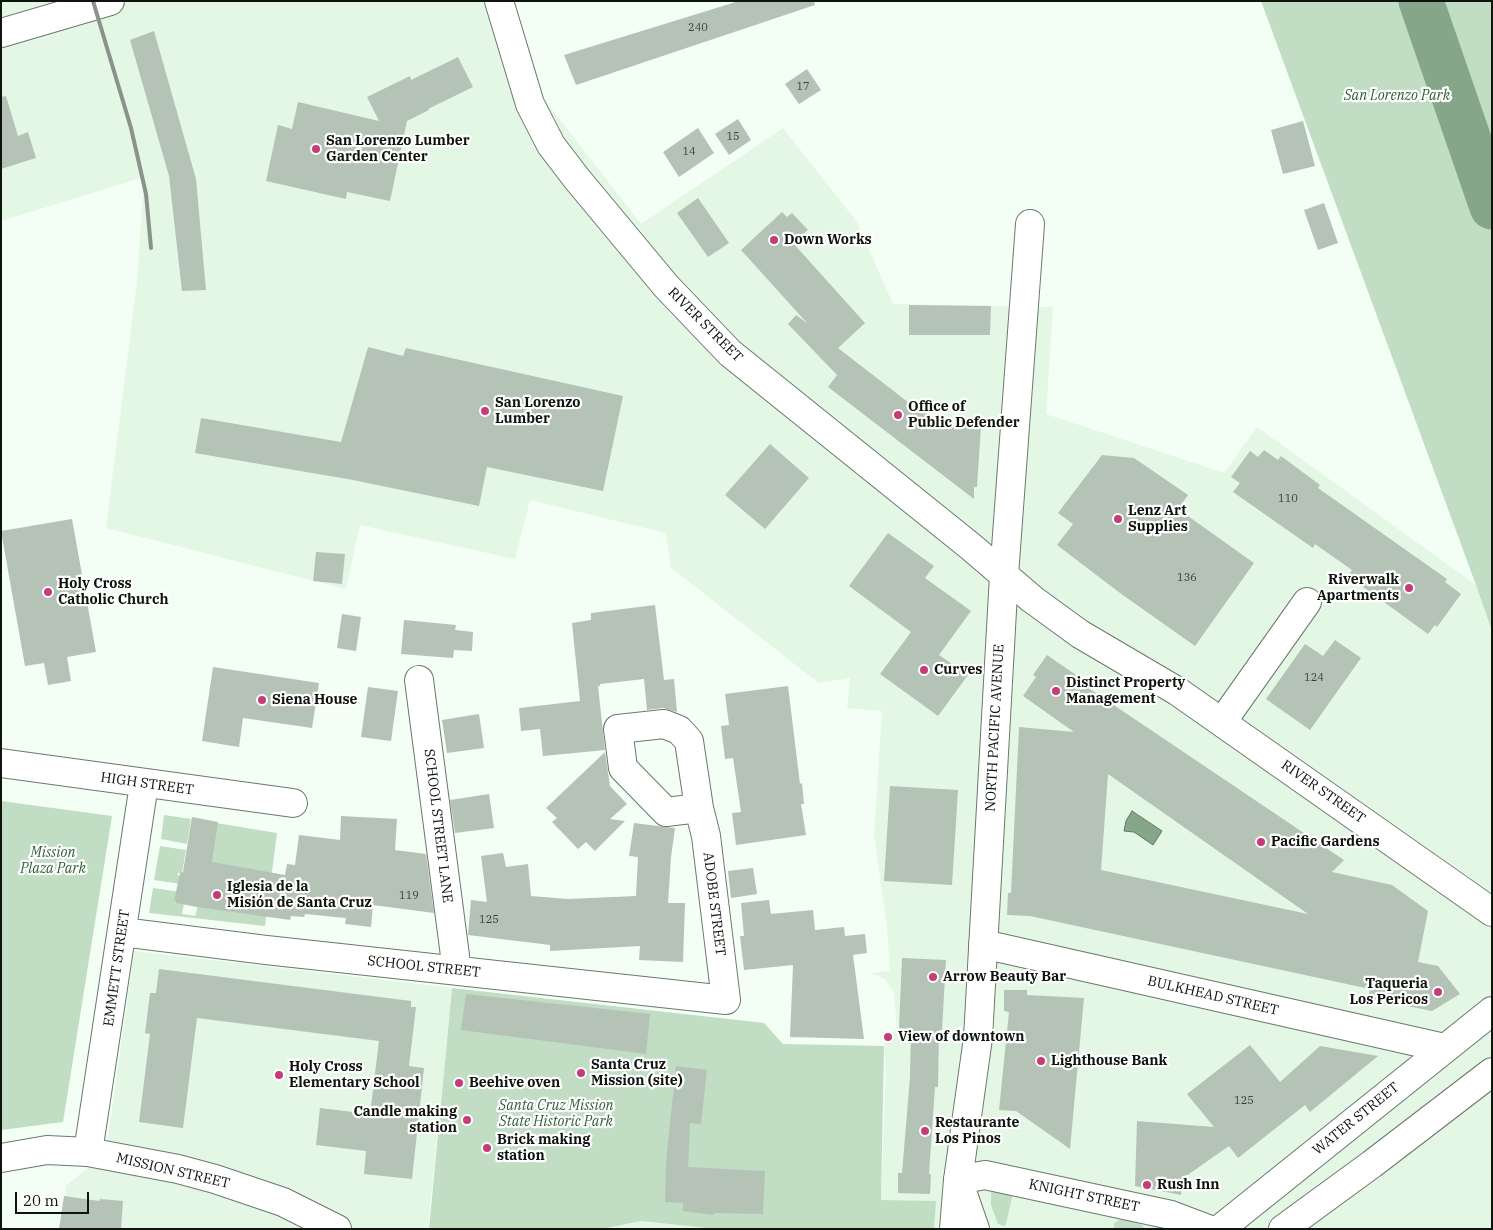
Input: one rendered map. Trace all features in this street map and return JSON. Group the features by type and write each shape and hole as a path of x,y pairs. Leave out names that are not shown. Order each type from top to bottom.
{"street":[{"path":"1,33 110,1"},
{"name":"RIVER STREET","path":"499,1 530,104 551,145 666,286 730,353 1004,575 1033,588 1098,626 1178,691 1492,912"},
{"name":"NORTH PACIFIC AVENUE","path":"975,1229 958,1180 978,1038 1004,575 1030,224"},
{"path":"1222,722 1307,602"},
{"name":"SCHOOL STREET LANE","path":"419,680 457,971"},
{"name":"HIGH STREET","path":"1,763 293,803"},
{"name":"EMMETT STREET","path":"88,1152 144,784"},
{"name":"ADOBE STREET","path":"699,808 706,836 726,1000"},
{"name":"SCHOOL STREET","path":"122,932 726,1000"},
{"name":"BULKHEAD STREET","path":"983,944 1444,1048"},
{"name":"WATER STREET","path":"1220,1229 1492,1011"},
{"path":"1284,1229 1492,1072"},
{"name":"MISSION STREET","path":"1,1158 47,1150 88,1152 170,1168 215,1178 283,1202 337,1229"},
{"name":"KNIGHT STREET","path":"958,1180 985,1175 1171,1215 1208,1229"},
{"path":"954,1229 958,1180"}],"shaded area":[{"path":"1,1 503,1 540,94 641,224 783,128 857,222 893,304 1053,307 1046,414 1224,473 1257,427 1476,585 1492,631 1492,1229 934,1229 935,1201 881,1200 886,1069 884,1037 897,1030 894,992 885,979 870,973 890,971 887,927 874,835 882,711 847,708 850,678 819,683 671,568 666,533 530,500 515,559 360,525 346,589 106,528 137,281 144,177 1,221"},
{"path":"1132,811 1162,831 1153,845 1134,832 1124,831 1126,821"},
{"name":"Holy Cross Elementary School","path":"134,951 452,988 428,1229 64,1229 66,1186 106,1152"},
{"path":"641,1221 716,1229 602,1229"}],"green space":[{"name":"San Lorenzo Park","path":"1261,1 1492,1 1492,631 1476,585"},
{"name":"Mission Plaza Park","path":"1,801 112,816 63,1122 1,1130"},
{"path":"164,815 191,819 187,844 161,839"},
{"path":"216,823 277,833 265,926 149,913 153,888 180,892 179,899 175,898 174,901 184,903 182,914 195,916 207,877"},
{"path":"160,846 186,850 182,873 178,873 182,877 181,884 154,880"},
{"name":"Santa Cruz Mission State Historic Park","path":"452,988 764,1023 783,1044 884,1046 881,1200 936,1201 934,1229 716,1229 641,1221 602,1229 429,1229"},
{"path":"994,1191 1013,1193 1004,1226 998,1224 991,1205 991,1193"},
{"path":"1121,1219 1141,1224 1145,1229 1114,1229 1114,1223"}],"building":[{"path":"739,1 814,1 815,5 576,85 564,55"},
{"path":"154,31 196,179 206,290 182,291 169,176 130,40"},
{"path":"458,57 473,87 407,121 390,201 347,192 346,199 266,181 278,125 292,129 298,102 379,121 367,97 410,76 411,80"},
{"path":"807,69 821,90 799,104 785,84"},
{"path":"6,96 18,136 28,132 36,158 1,169 1,97"},
{"path":"738,119 751,140 729,155 715,134"},
{"path":"1303,121 1315,166 1283,174 1271,130"},
{"path":"698,128 714,153 679,177 663,152"},
{"path":"698,198 729,243 708,257 677,213"},
{"path":"1324,203 1338,243 1318,250 1304,210"},
{"path":"782,212 787,217 792,213 808,230 793,243 865,323 838,348 913,406 915,404 942,425 981,426 977,487 974,487 974,499 828,387 837,375 788,324 796,315 807,323 741,250"},
{"path":"909,305 991,306 990,335 909,335"},
{"name":"San Lorenzo Lumber","path":"368,347 403,356 406,348 623,396 603,491 487,467 479,506 353,480 195,453 201,418 341,442"},
{"path":"770,444 809,478 765,529 725,495"},
{"path":"1264,450 1278,460 1281,456 1320,485 1318,488 1447,579 1445,582 1461,594 1437,627 1435,625 1428,634 1348,576 1352,570 1315,544 1313,548 1233,492 1240,483 1231,477 1250,451 1258,457"},
{"path":"1102,455 1134,458 1188,495 1178,509 1254,563 1195,646 1120,593 1057,545 1073,524 1058,513"},
{"name":"Holy Cross Catholic Church","path":"72,519 96,652 67,657 71,681 48,685 44,663 25,666 1,531"},
{"path":"888,533 934,566 925,578 971,611 939,655 968,675 938,716 880,674 911,632 849,586"},
{"path":"316,552 345,554 342,584 313,581"},
{"path":"655,605 664,680 674,679 677,712 663,708 647,710 644,679 600,684 598,686 605,750 543,756 540,729 521,731 519,708 580,701 572,623 591,620 591,613"},
{"path":"342,614 361,617 356,651 337,648"},
{"path":"404,620 456,625 455,630 473,632 472,651 454,650 453,658 401,654"},
{"path":"1335,640 1361,658 1310,730 1266,699 1305,644 1323,656"},
{"name":"Pacific Gardens","path":"1047,655 1089,684 1087,687 1344,860 1332,872 1392,885 1428,911 1418,962 1438,966 1460,994 1432,1011 1368,998 1370,989 1030,916 1007,915 1008,893 1011,893 1019,727 1074,732 1023,696 1036,677 1033,675","holes":["1108,774 1308,914 1101,870"]},
{"name":"Siena House","path":"213,667 319,683 312,728 243,718 239,747 202,741"},
{"path":"788,686 800,784 802,783 804,804 801,804 806,835 736,845 732,813 741,812 733,758 725,759 721,726 729,725 725,694"},
{"path":"368,687 398,691 391,741 361,737"},
{"path":"479,714 484,748 447,753 442,720"},
{"path":"605,752 610,786 627,804 610,819 625,821 595,851 586,842 578,849 552,822 557,818 546,808"},
{"path":"890,786 958,790 952,885 884,881"},
{"path":"489,794 494,828 455,833 450,800"},
{"path":"341,816 397,819 395,850 426,854 434,913 373,905 371,927 345,924 346,918 305,914 304,917 291,916 290,920 197,907 174,901 180,873 183,872 192,817 218,822 212,862 285,875 287,864 295,865 299,835 340,840"},
{"path":"634,823 675,828 668,903 685,903 683,962 639,960 640,946 550,951 550,945 468,935 471,900 487,902 481,856 503,853 506,867 528,864 531,896 568,899 636,896 638,857 629,856"},
{"path":"753,868 757,894 731,898 728,871"},
{"path":"769,900 771,914 813,910 815,930 844,927 845,936 865,934 867,953 853,955 864,1039 790,1037 793,965 744,970 740,936 744,936 741,903"},
{"path":"902,958 946,960 942,1030 939,1030 938,1087 935,1087 929,1174 931,1174 930,1194 898,1193 898,1173 902,1173 910,1077 911,1029 899,1028"},
{"path":"159,969 411,1001 411,1007 416,1007 409,1066 424,1068 412,1179 364,1174 366,1151 316,1145 320,1108 370,1114 379,1041 197,1018 183,1128 139,1122 150,1034 145,1033 150,993 156,993"},
{"name":"Lighthouse Bank","path":"1004,990 1027,990 1027,995 1084,998 1070,1149 1016,1111 999,1110 1009,1012 1004,1011"},
{"path":"466,994 650,1014 646,1054 461,1030"},
{"path":"1250,1045 1280,1082 1320,1046 1378,1056 1310,1112 1305,1105 1238,1158 1229,1146 1182,1179 1181,1195 1135,1186 1137,1121 1214,1127 1187,1094"},
{"path":"676,1066 707,1070 701,1124 690,1123 688,1167 765,1171 763,1214 714,1213 713,1215 683,1211 683,1203 665,1202 666,1162"},
{"path":"64,1196 99,1201 100,1199 123,1201 121,1229 59,1229"}],"waterway":[{"path":"1421,1 1492,207"}],"railway":[{"path":"93,1 131,128 146,194 151,248"}],"place":[{"name":"San Lorenzo Lumber Garden Center","path":"316,149"},
{"name":"Down Works","path":"774,240"},
{"name":"San Lorenzo Lumber","path":"485,411"},
{"name":"Office of Public Defender","path":"898,415"},
{"name":"Lenz Art Supplies","path":"1118,519"},
{"name":"Riverwalk Apartments","path":"1409,588"},
{"name":"Holy Cross Catholic Church","path":"48,592"},
{"name":"Curves","path":"924,670"},
{"name":"Distinct Property Management","path":"1056,691"},
{"name":"Siena House","path":"262,700"},
{"name":"Pacific Gardens","path":"1261,842"},
{"name":"Iglesia de la Misión de Santa Cruz","path":"217,895"},
{"name":"Arrow Beauty Bar","path":"933,977"},
{"name":"Taqueria Los Pericos","path":"1438,992"},
{"name":"View of downtown","path":"888,1037"},
{"name":"Lighthouse Bank","path":"1041,1061"},
{"name":"Santa Cruz Mission (site)","path":"581,1073"},
{"name":"Holy Cross Elementary School","path":"279,1075"},
{"name":"Beehive oven","path":"459,1083"},
{"name":"Candle making station","path":"467,1120"},
{"name":"Restaurante Los Pinos","path":"925,1131"},
{"name":"Brick making station","path":"487,1148"},
{"name":"Rush Inn","path":"1147,1185"}]}
